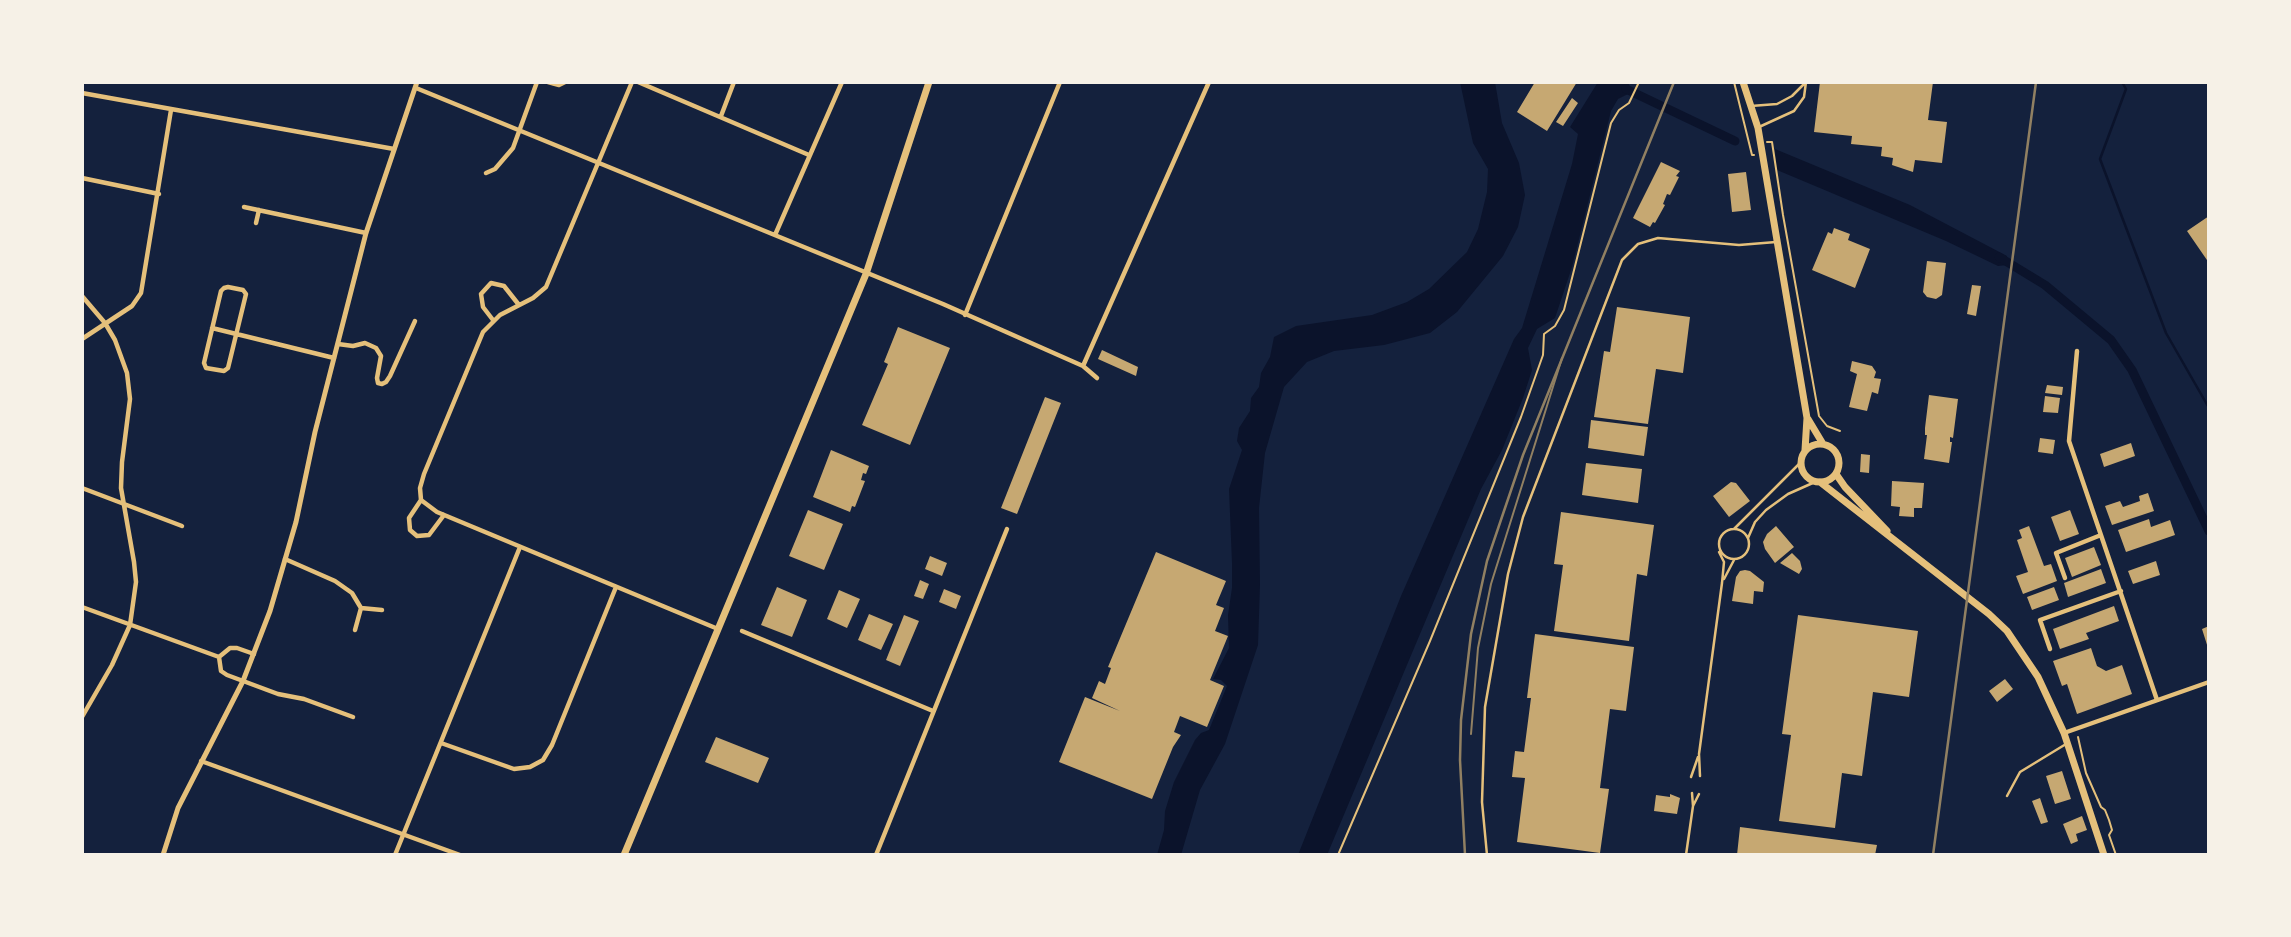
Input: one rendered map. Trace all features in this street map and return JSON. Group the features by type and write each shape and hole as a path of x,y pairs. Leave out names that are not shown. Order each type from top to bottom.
{"main road":[{"path":"624,855 866,274 929,82"},
{"path":"1743,82 1758,131 1807,418 1805,450 1800,463 1804,475 1817,482 1989,614 2007,631 2038,677 2064,733 2104,855"},
{"path":"1807,418 1823,444"},
{"path":"1805,450 1810,446 1823,444 1830,446 1837,454 1839,465 1836,474 1817,482"},
{"path":"1836,474 1907,552"}],"street":[{"path":"486,173 495,169 510,153 537,82"},
{"path":"548,82 559,85 565,82"},
{"path":"444,515 429,535 413,534 409,519 421,500 420,488 424,474 483,332 493,320 541,293 550,281 632,82"},
{"path":"638,82 809,155"},
{"path":"721,116 734,82"},
{"path":"775,235 842,82"},
{"path":"965,314 1060,82"},
{"path":"1083,366 1209,82"},
{"path":"163,855 172,822 254,654 285,559 366,233 417,85 965,314 1083,366 1097,378"},
{"path":"82,93 395,150"},
{"path":"82,339 140,298 171,110"},
{"path":"82,178 159,194"},
{"path":"244,207 366,233"},
{"path":"256,223 259,211"},
{"path":"493,320 481,300 486,285 495,283 504,286 519,305"},
{"path":"223,288 245,292 237,333 226,370 206,368 204,363 223,288"},
{"path":"82,296 105,323 122,358 129,386 129,414 120,475 135,571 134,605 130,625 112,665 83,714"},
{"path":"338,344 353,346 365,343 376,348 381,356 377,378 378,383 382,384 390,376 415,321"},
{"path":"212,328 335,358"},
{"path":"2077,351 2069,441 2157,700"},
{"path":"82,488 181,526"},
{"path":"421,500 444,515 719,630"},
{"path":"876,855 1007,529"},
{"path":"2065,578 2056,553 2101,536"},
{"path":"395,855 520,547"},
{"path":"285,559 345,587 357,598 361,608 355,630"},
{"path":"441,743 514,769 530,767 543,760 552,745 616,587"},
{"path":"2050,649 2040,620 2121,591"},
{"path":"82,607 219,657"},
{"path":"361,608 382,610"},
{"path":"742,631 933,710"},
{"path":"219,657 230,648 254,654"},
{"path":"219,657 221,671 243,681 353,717"},
{"path":"2064,733 2209,682"},
{"path":"201,761 460,855"}],"lane":[{"path":"1751,106 1777,104 1792,96 1806,82"},
{"path":"1758,131 1794,111 1804,97 1806,82"},
{"path":"1488,855 1482,802 1485,707 1500,611 1523,517 1622,260 1637,244 1658,238 1739,246 1776,242"},
{"path":"1700,776 1699,754 1724,562 1718,542 1721,534 1734,528 1800,463"},
{"path":"1722,583 1734,560 1745,555 1755,522 1766,510 1788,494 1817,482"},
{"path":"1734,528 1742,531 1748,538"},
{"path":"1719,552 1734,560"},
{"path":"2007,796 2020,772 2068,743"},
{"path":"1691,777 1699,754"},
{"path":"1686,855 1692,793"},
{"path":"1692,806 1699,794"}],"path":[{"path":"1338,855 1430,641 1521,417 1543,355 1544,334 1555,326 1563,310 1611,123 1619,110 1629,103 1639,82"},
{"path":"1734,82 1747,136"},
{"path":"1776,173 1819,416 1827,426 1840,431"},
{"path":"2075,729 2087,774 2109,820 2112,830 2109,835 2116,855"}],"water":[{"path":"1460,82 1495,82 1502,123 1519,163 1525,195 1518,227 1503,256 1457,312 1430,333 1384,345 1334,351 1307,362 1284,387 1265,453 1259,508 1258,645 1225,744 1200,790 1181,855 1157,855 1164,830 1165,811 1174,782 1195,740 1201,733 1209,730 1227,686 1221,680 1213,679 1229,648 1228,615 1232,563 1229,489 1242,450 1237,441 1239,428 1250,411 1251,398 1259,387 1261,373 1270,357 1274,337 1296,326 1372,315 1407,302 1429,289 1467,252 1478,229 1487,192 1488,169 1473,143"},
{"path":"1598,82 1628,82 1632,92 1618,99 1611,111 1572,267 1555,318 1537,329 1528,348 1532,370 1523,398 1502,450 1481,489 1327,855 1298,855 1401,596 1514,339 1522,328 1572,164 1578,134 1570,127"},
{"path":"1775,149 1910,205 2007,256 2007,265 1998,266 1946,241 1777,170"}],"building":[{"path":"1535,82 1577,82 1547,131 1517,112"},
{"path":"1820,82 1933,82 1928,120 1947,122 1942,163 1915,160 1913,172 1892,165 1893,158 1881,156 1882,147 1851,144 1852,136 1814,132"},
{"path":"1572,98 1578,103 1563,126 1556,122"},
{"path":"1661,162 1680,171 1676,176 1679,177 1670,195 1667,194 1663,204 1665,205 1655,223 1650,227 1633,218"},
{"path":"1746,172 1751,210 1732,212 1728,174"},
{"path":"2209,216 2209,263 2187,231"},
{"path":"1834,228 1850,234 1848,240 1870,249 1855,288 1812,270 1828,232 1832,234"},
{"path":"1927,261 1946,263 1942,295 1936,299 1927,297 1923,292"},
{"path":"1972,285 1981,286 1976,316 1967,314"},
{"path":"1617,307 1690,317 1683,373 1656,369 1648,424 1594,417 1604,351 1610,352"},
{"path":"898,327 950,348 910,445 862,425 888,364 884,362"},
{"path":"1102,350 1138,367 1136,376 1098,359"},
{"path":"1852,361 1872,366 1876,372 1874,378 1881,379 1878,394 1872,392 1867,411 1849,407 1857,374 1850,371"},
{"path":"2047,385 2063,387 2062,395 2045,393"},
{"path":"1929,395 1958,399 1953,438 1950,437 1952,442 1949,463 1924,459"},
{"path":"2045,396 2060,398 2058,413 2043,412"},
{"path":"1045,397 1061,403 1017,514 1001,508"},
{"path":"1591,420 1648,427 1644,456 1588,448"},
{"path":"2040,438 2055,440 2053,454 2038,452"},
{"path":"2131,443 2135,456 2104,467 2100,454"},
{"path":"831,450 869,466 866,474 863,473 861,480 865,481 855,507 852,506 850,512 813,497"},
{"path":"1861,454 1870,455 1869,473 1860,472"},
{"path":"1586,463 1642,469 1638,503 1582,495"},
{"path":"1892,481 1924,483 1922,508 1914,508 1914,517 1899,516 1900,507 1891,506"},
{"path":"1731,482 1736,483 1750,501 1729,517 1713,496"},
{"path":"2148,493 2154,511 2112,525 2105,506 2120,501 2123,507 2140,501 2139,496"},
{"path":"808,510 843,524 824,570 789,556"},
{"path":"2070,510 2079,534 2060,541 2051,517"},
{"path":"1561,512 1654,525 1647,576 1637,574 1629,641 1554,631 1563,565 1554,564"},
{"path":"2149,519 2151,527 2170,520 2175,535 2126,552 2118,530"},
{"path":"1776,526 1794,547 1775,563 1763,542"},
{"path":"2029,526 2044,566 2051,564 2057,581 2023,594 2016,576 2028,572 2017,540 2022,538 2019,530"},
{"path":"2094,547 2101,565 2072,577 2065,558"},
{"path":"1156,552 1226,581 1216,605 1224,608 1215,631 1228,636 1210,680 1224,686 1207,727 1180,716 1174,732 1181,735 1173,747 1152,799 1059,762 1085,697 1120,711 1092,698 1099,681 1105,684 1111,668 1108,667"},
{"path":"1792,553 1800,561 1802,569 1799,574 1780,563"},
{"path":"930,556 947,563 942,576 925,569"},
{"path":"2156,561 2160,575 2133,584 2128,571"},
{"path":"2101,569 2106,583 2068,597 2064,583"},
{"path":"1745,570 1764,582 1763,592 1754,591 1753,604 1732,601 1736,577 1740,571"},
{"path":"920,580 929,584 923,599 914,596"},
{"path":"777,587 807,600 792,637 761,625"},
{"path":"2054,587 2059,600 2032,610 2027,597"},
{"path":"944,589 961,596 956,609 939,602"},
{"path":"839,590 860,599 847,628 827,619"},
{"path":"2114,606 2119,621 2086,633 2089,639 2060,649 2053,629"},
{"path":"869,614 893,624 881,650 858,640"},
{"path":"904,615 919,621 900,666 886,660"},
{"path":"1798,615 1918,631 1909,697 1873,692 1862,776 1842,773 1835,828 1779,821 1791,735 1782,734"},
{"path":"2209,626 2209,648 2208,648 2202,629"},
{"path":"1535,634 1634,647 1626,711 1610,709 1600,788 1609,789 1600,853 1517,842 1525,778 1512,777 1515,751 1524,752"},
{"path":"2091,648 2097,666 2106,671 2122,665 2132,694 2077,714 2067,684 2062,686 2053,661"},
{"path":"2005,679 2013,689 1997,702 1989,691"},
{"path":"716,737 769,758 758,783 705,762"},
{"path":"2062,771 2071,799 2055,804 2046,776"},
{"path":"1670,794 1680,798 1677,814 1654,811 1656,795 1670,797"},
{"path":"2040,798 2048,822 2041,824 2032,801"},
{"path":"2082,816 2087,830 2076,834 2078,841 2071,844 2063,824"},
{"path":"1740,827 1877,845 1875,855 1737,855"}],"waterway":[{"path":"2122,82 2126,89 2100,159 2166,333 2209,408"},
{"path":"1626,89 1735,141"},
{"path":"1999,257 2045,285 2111,340 2132,370 2209,531"}],"tram line":[{"path":"1471,734 1478,648 1491,584 1562,358"}],"railway":[{"path":"1465,855 1460,760 1461,720 1471,634 1487,561 1523,455 1674,82"},
{"path":"1933,855 2036,82"}]}
